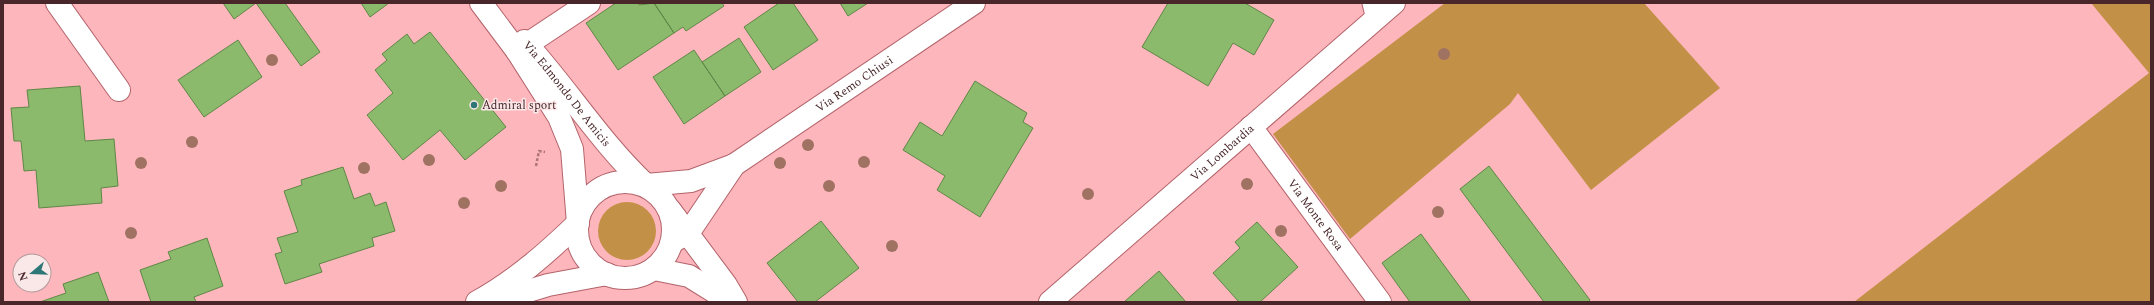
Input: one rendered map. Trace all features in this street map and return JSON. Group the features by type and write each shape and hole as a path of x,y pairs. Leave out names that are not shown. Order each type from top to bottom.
{"street":[{"path":"57,3 119,90"},
{"name":"Via Edmondo De Amicis","path":"481,3 623,164 646,185"},
{"name":"Via Edmondo De Amicis","path":"487,3 522,48 559,117 572,149 578,223"},
{"path":"522,48 589,3"},
{"name":"Via Remo Chiusi","path":"646,185 691,181 734,165 974,3"},
{"name":"Via Lombardia","path":"1050,302 1252,127 1373,11 1394,3"},
{"name":"Via Monte Rosa","path":"1252,127 1380,302"},
{"name":"Via Remo Chiusi","path":"680,237 734,165"},
{"path":"680,237 654,269 638,276 622,278 602,272 588,261 578,240 578,223 580,212 585,201 598,189 613,182 630,181 646,185 660,196 670,210 674,227 680,237 726,285 736,302"},
{"path":"477,302 494,293 533,264 578,223"},
{"path":"654,269 689,276 731,302"},
{"path":"492,302 548,286 607,274"}],"path":[{"path":"536,166 539,151 546,153"}],"shaded area":[{"path":"1445,3 1644,3 1720,88 1591,190 1518,93 1510,104 1350,239 1273,134"},
{"path":"2091,3 2151,3 2151,302 1854,302 2149,73"},
{"path":"621,202 633,202 648,210 656,225 656,237 648,252 633,260 621,260 606,252 598,237 598,225 606,210"}],"building":[{"path":"223,3 256,3 234,19"},
{"path":"256,3 285,3 320,52 301,66"},
{"path":"361,3 389,3 370,17"},
{"path":"616,3 638,3 639,5 654,3 674,33 618,70 586,23"},
{"path":"654,3 722,3 724,6 686,31 683,27 674,33"},
{"path":"779,3 793,3 818,40 773,70 744,27"},
{"path":"840,3 868,3 848,16"},
{"path":"1168,3 1245,3 1274,20 1254,55 1233,43 1208,86 1142,47"},
{"path":"430,32 506,127 465,160 440,130 403,160 367,115 393,93 375,70 387,60 382,54 407,34 414,44"},
{"path":"739,38 761,72 725,96 702,62"},
{"path":"238,40 262,77 204,117 178,80"},
{"path":"694,50 725,96 684,124 653,77"},
{"path":"975,81 1027,113 1023,122 1033,128 980,217 937,190 945,176 903,150 920,122 942,136"},
{"path":"80,86 85,141 114,139 118,186 101,188 102,203 39,208 36,170 24,171 21,141 14,141 11,108 29,107 27,90"},
{"path":"1489,166 1590,300 1588,302 1544,302 1460,189"},
{"path":"343,167 354,199 370,193 375,206 386,202 395,231 372,238 374,246 319,264 322,272 285,284 275,254 282,252 277,238 298,232 284,191 302,185 301,180"},
{"path":"821,221 859,268 815,302 798,302 767,263"},
{"path":"1257,222 1298,267 1260,302 1239,302 1213,273 1240,248 1235,242"},
{"path":"1421,234 1471,302 1410,302 1382,263"},
{"path":"207,238 223,286 194,297 196,302 151,302 140,270 171,259 168,252"},
{"path":"1159,271 1186,302 1124,302"},
{"path":"98,272 109,302 40,302 66,293 63,284"}],"place":[{"name":"Admiral sport","path":"474,105"}]}
